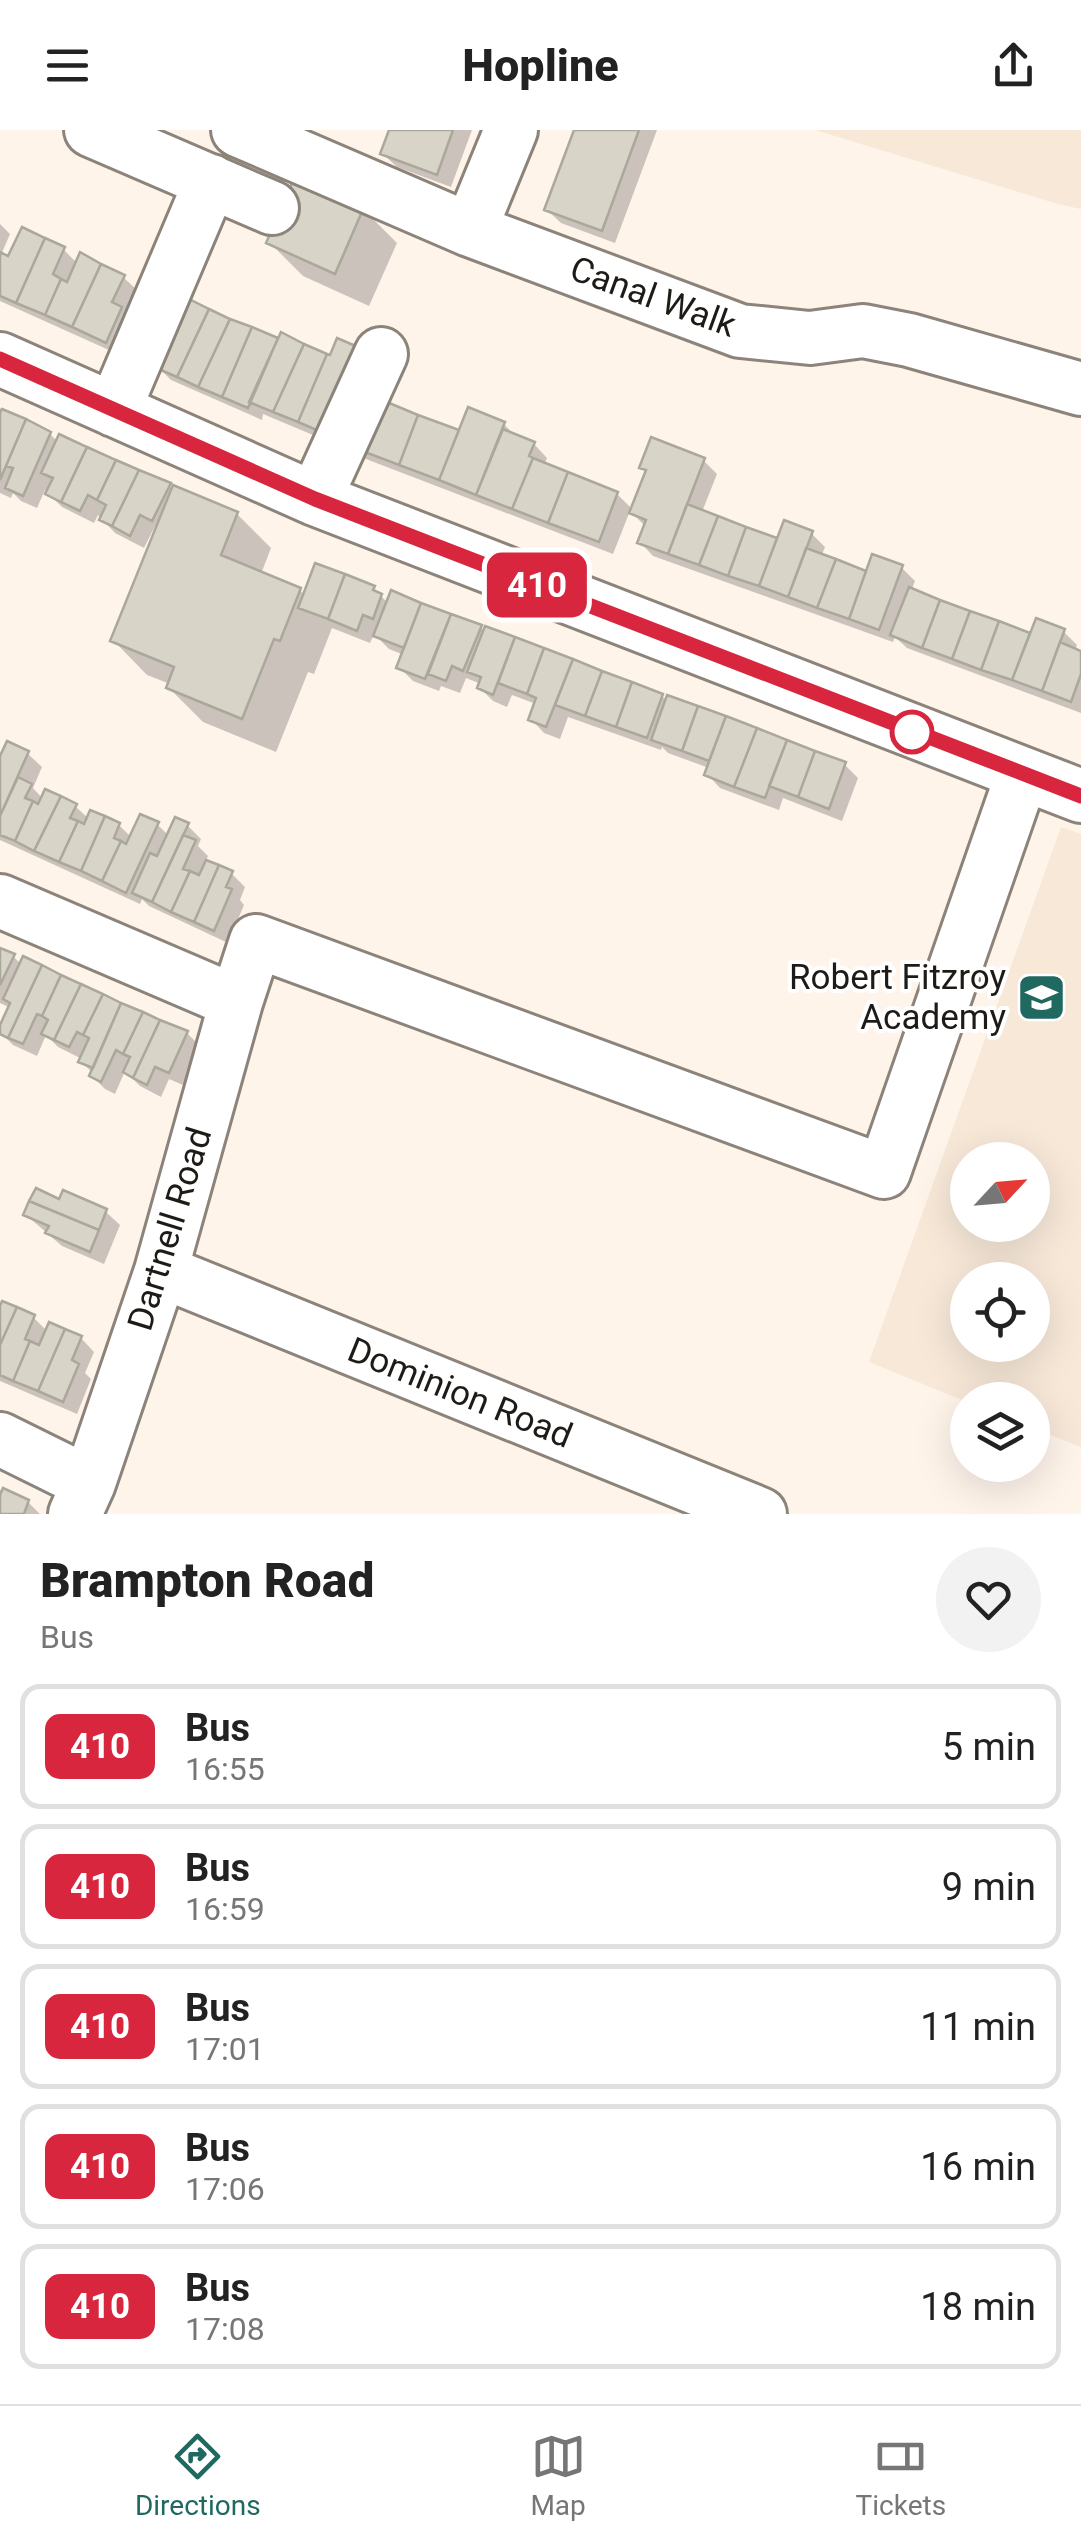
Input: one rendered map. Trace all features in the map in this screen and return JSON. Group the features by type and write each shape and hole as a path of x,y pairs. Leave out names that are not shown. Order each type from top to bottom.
{"street":[{"path":"90,130 272,208"},
{"name":"Canal Walk","path":"238,130 470,230 740,331 810,338 863,332 910,340 1081,389"},
{"path":"470,230 512,130"},
{"path":"114,410 211,180"},
{"path":"315,499 381,354"},
{"path":"0,359 315,499 1081,796"},
{"name":"Dartnell Road","path":"82,1498 161,1271 256,942 884,1172 1022,775"},
{"path":"0,901 236,1002"},
{"name":"Dominion Road","path":"161,1271 760,1514"},
{"path":"0,1439 82,1498"}],"shaded area":[{"path":"815,130 1081,130 1081,209 1058,204"},
{"name":"Robert Fitzroy Academy","path":"1061,827 1081,834 1081,1447 1050,1435 1050,1382 950,1382 950,1395 869,1362"}],"building":[{"path":"389,130 453,130 437,175 380,154"},
{"path":"574,130 639,130 602,231 544,210"},
{"path":"295,176 364,207 335,274 266,243"},
{"path":"22,227 45,238 16,303 0,296 0,252 8,256"},
{"path":"45,238 65,247 53,274 61,279 45,315 16,303"},
{"path":"80,252 101,264 72,327 45,315 61,279 67,282"},
{"path":"101,264 125,275 112,302 122,307 106,343 72,327"},
{"path":"185,297 209,309 177,377 154,367"},
{"path":"209,309 230,319 198,387 177,377"},
{"path":"230,319 252,327 222,397 198,387"},
{"path":"252,327 278,338 248,408 222,397"},
{"path":"281,332 304,344 273,412 249,402"},
{"path":"337,338 358,347 326,434 298,422"},
{"path":"304,344 327,354 298,422 273,412"},
{"path":"370,395 418,415 399,465 349,446"},
{"path":"468,407 505,422 476,495 439,480"},
{"path":"2,409 26,419 0,480 0,413"},
{"path":"418,415 459,430 439,480 399,465"},
{"path":"26,419 51,432 23,496 5,488 13,468 6,466"},
{"path":"503,429 535,442 529,456 533,458 512,509 476,495"},
{"path":"59,434 87,447 61,502 45,494 53,478 41,473"},
{"path":"651,437 705,458 668,554 637,543 646,520 629,513 646,470 639,468"},
{"path":"87,447 116,460 97,500 88,495 80,511 61,502"},
{"path":"533,458 568,472 548,523 512,509"},
{"path":"116,460 139,470 112,526 99,520 106,505 97,500"},
{"path":"139,470 171,483 152,521 140,515 130,536 112,526"},
{"path":"568,472 618,492 599,542 548,523"},
{"path":"173,485 238,512 221,555 301,588 280,641 274,639 242,719 166,688 174,667 110,641"},
{"path":"687,504 718,516 699,565 668,554"},
{"path":"718,516 746,527 728,576 699,565"},
{"path":"784,520 813,531 788,597 759,586"},
{"path":"746,527 777,538 759,586 728,576"},
{"path":"806,548 836,559 817,608 788,597"},
{"path":"872,554 903,565 879,630 849,619"},
{"path":"836,559 866,571 849,619 817,608"},
{"path":"315,563 345,574 328,619 298,608"},
{"path":"345,574 375,586 373,590 382,594 373,619 363,615 357,631 328,619"},
{"path":"909,587 940,600 922,648 890,635"},
{"path":"391,590 421,603 404,648 373,636"},
{"path":"940,600 970,611 952,659 922,648"},
{"path":"421,603 451,614 425,679 396,668"},
{"path":"970,611 999,621 981,670 952,659"},
{"path":"451,614 482,625 463,671 452,666 446,681 428,674"},
{"path":"1036,618 1065,629 1042,691 1012,680"},
{"path":"999,621 1030,633 1012,680 981,670"},
{"path":"485,626 515,637 493,695 477,688 481,677 467,672"},
{"path":"515,637 544,648 527,694 498,683"},
{"path":"1060,642 1081,651 1081,674 1071,702 1042,691"},
{"path":"544,648 573,659 546,727 528,720 536,698 527,694"},
{"path":"573,659 602,671 585,716 555,705"},
{"path":"602,671 632,682 616,727 585,716"},
{"path":"632,682 663,694 647,738 616,727"},
{"path":"667,695 698,706 682,751 651,740"},
{"path":"698,706 726,716 709,761 682,751"},
{"path":"726,716 757,728 734,787 704,775"},
{"path":"757,728 787,740 765,798 734,787"},
{"path":"787,740 815,751 798,797 769,786"},
{"path":"7,741 29,751 0,816 0,756"},
{"path":"815,751 846,762 829,809 798,797"},
{"path":"18,777 32,784 25,798 33,801 15,841 0,835 0,816"},
{"path":"45,789 61,796 34,851 15,841 33,801 38,804"},
{"path":"61,796 77,804 70,818 78,821 59,862 34,851"},
{"path":"90,810 105,816 81,871 59,862 78,821 84,824"},
{"path":"140,814 159,822 126,893 102,881 121,841 126,844"},
{"path":"105,816 120,823 114,838 121,841 102,881 81,871"},
{"path":"175,817 189,823 152,902 132,893 150,853 157,856"},
{"path":"183,835 196,840 183,869 190,871 171,912 152,902"},
{"path":"206,860 219,865 194,922 171,912 190,871 199,875"},
{"path":"219,865 233,871 226,887 232,889 214,931 194,922"},
{"path":"0,948 15,954 0,985"},
{"path":"23,956 42,965 8,1038 0,1034 10,1003 3,999"},
{"path":"42,965 61,975 42,1016 37,1014 23,1044 8,1038"},
{"path":"61,975 81,984 54,1040 41,1034 48,1020 42,1016"},
{"path":"81,984 103,994 83,1035 77,1032 69,1047 54,1040"},
{"path":"103,994 121,1003 93,1068 78,1062 89,1038 83,1035"},
{"path":"121,1003 143,1012 123,1054 116,1050 101,1082 89,1076"},
{"path":"143,1012 160,1020 133,1078 123,1072 130,1057 123,1054"},
{"path":"160,1020 188,1031 169,1073 155,1067 147,1085 133,1078"},
{"path":"36,1188 59,1199 63,1190 107,1209 99,1230 29,1201"},
{"path":"29,1201 99,1230 90,1252 45,1233 49,1226 23,1215"},
{"path":"2,1301 17,1307 0,1345 0,1306"},
{"path":"17,1307 35,1315 25,1339 30,1341 13,1381 0,1375 0,1345"},
{"path":"49,1322 65,1329 38,1391 13,1381 30,1341 39,1345"},
{"path":"65,1329 82,1336 72,1360 79,1364 63,1402 38,1391"},
{"path":"3,1488 29,1500 24,1514 0,1514"}],"bus line":[{"name":"410","path":"0,359 315,499 1081,796"}],"place":[{"name":"Robert Fitzroy Academy","path":"1041,997"}]}
